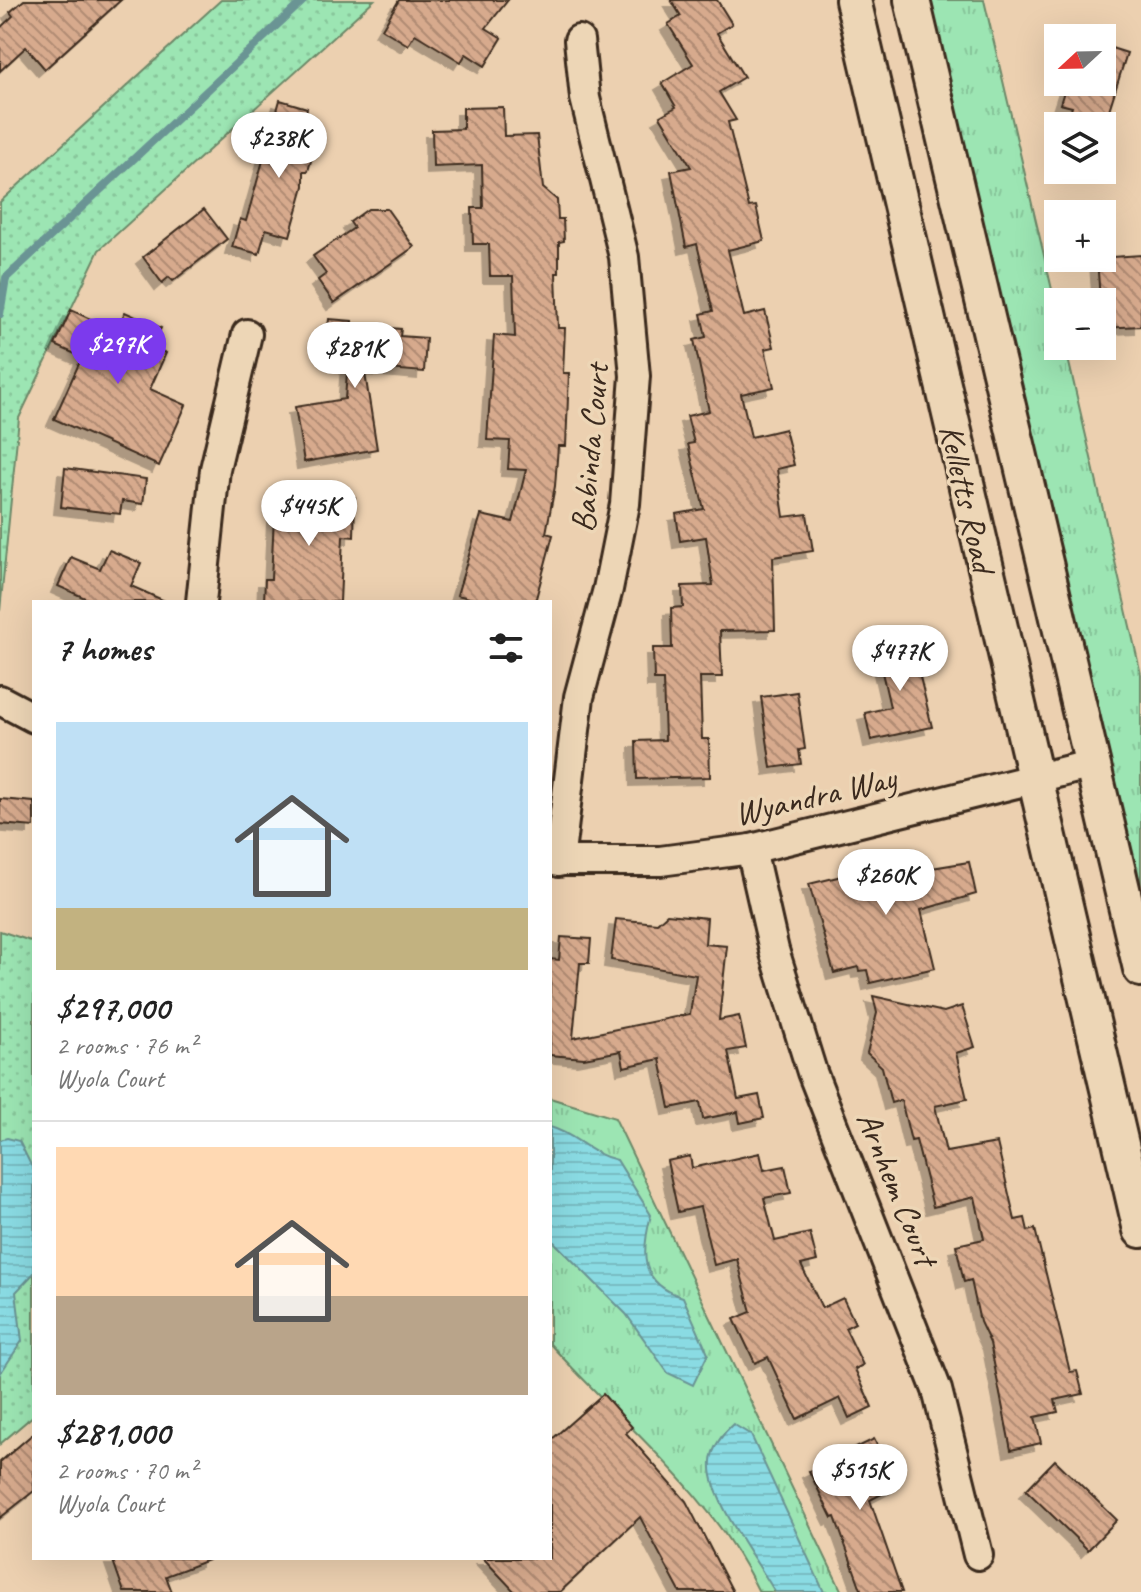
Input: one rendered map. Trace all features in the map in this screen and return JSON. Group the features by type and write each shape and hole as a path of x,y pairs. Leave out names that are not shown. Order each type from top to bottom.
{"main road":[{"name":"Kelletts Road","path":"853,0 1033,780 1141,1230"},
{"name":"Kelletts Road","path":"912,0 1141,969"}],"street":[{"name":"Babinda Court","path":"555,862 579,697 608,589 625,504 635,376 624,257 585,98 579,40"},
{"path":"201,600 215,469 247,334"},
{"path":"0,700 32,717"},
{"name":"Wyandra Way","path":"555,862 660,861 751,849 1093,764"},
{"name":"Arnhem Court","path":"751,849 774,950 812,1072 937,1390 978,1555"}],"green space":[{"path":"221,0 374,0 99,250 19,418 0,611 0,202"},
{"path":"912,0 984,0 1044,255 1044,272 1048,272 1052,288 1044,288 1044,360 1068,360 1141,674 1141,969"},
{"path":"0,931 32,941 32,1417 0,1444"},
{"path":"552,1099 615,1118 842,1592 759,1592 740,1556 691,1491 552,1346"}],"water":[{"path":"552,1128 617,1160 651,1215 645,1254 651,1275 658,1284 683,1297 708,1354 693,1385 668,1373 626,1314 552,1240"},
{"path":"0,1140 19,1141 32,1167 32,1275 16,1292 22,1341 0,1374"},
{"path":"733,1424 751,1435 824,1592 775,1592 725,1511 712,1477 711,1462 719,1441"}],"building":[{"path":"24,0 121,0 45,69 26,47 0,71 0,28 13,16 10,12"},
{"path":"399,0 508,0 486,28 502,38 485,66 466,54 461,62 415,34 408,45 382,29"},
{"path":"671,0 717,0 732,24 717,33 744,77 719,92 736,120 728,122 749,207 756,206 764,241 728,250 744,316 765,311 774,347 765,349 774,387 741,394 751,437 785,429 794,465 777,469 784,517 807,514 813,551 773,557 775,630 720,631 722,677 700,677 702,739 709,739 710,777 637,779 636,741 665,740 663,680 654,680 653,648 672,648 671,608 683,607 682,586 713,585 706,537 680,541 676,514 704,509 688,444 694,443 687,416 709,411 694,340 706,337 701,314 713,311 697,244 686,247 671,171 691,167 660,116 676,107 662,83 693,64 668,24 681,16"},
{"path":"1116,49 1127,53 1116,88"},
{"path":"1063,96 1113,96 1108,112 1070,112 1072,107 1060,104"},
{"path":"280,100 307,108 301,132 318,137 308,171 304,171 304,186 290,236 266,229 259,254 232,247 240,219 246,221"},
{"path":"503,107 504,136 537,135 543,188 557,200 558,219 563,219 564,241 559,242 559,273 556,273 558,328 565,328 563,373 569,373 566,446 558,446 555,486 546,533 553,535 536,600 478,600 457,595 481,515 513,522 526,470 508,469 510,441 487,440 494,335 515,337 513,276 490,276 489,244 473,244 472,208 483,208 482,165 433,167 432,130 463,129 463,108"},
{"path":"204,209 227,239 173,281 169,277 162,283 143,257"},
{"path":"368,209 387,209 414,247 334,303 318,280 326,274 313,256 354,228 350,222"},
{"path":"1141,255 1141,326 1116,327 1116,288 1099,288 1098,272 1116,272 1116,257"},
{"path":"71,310 116,331 125,312 161,328 152,347 166,353 150,389 186,405 159,466 54,419 82,357 55,345"},
{"path":"329,319 352,321 352,325 401,329 400,336 426,338 424,372 364,367 377,449 304,462 295,407 345,399 349,346 326,344"},
{"path":"65,468 146,479 143,504 122,501 120,514 61,507"},
{"path":"275,496 355,497 354,537 343,536 340,600 264,600 265,579 271,579"},
{"path":"109,550 141,563 131,586 162,600 90,600 58,586 71,557 100,569"},
{"path":"911,639 932,727 871,740 865,713 890,707 876,646"},
{"path":"797,692 805,749 799,750 801,764 771,768 761,697"},
{"path":"0,799 32,802 32,827 0,824"},
{"path":"969,862 976,894 921,910 935,968 870,983 867,970 859,971 858,967 834,973 809,884 850,874 851,879 906,866 907,872"},
{"path":"667,914 707,918 705,944 727,946 719,1020 739,1016 746,1048 728,1051 738,1099 759,1095 764,1118 740,1123 738,1112 703,1119 700,1102 670,1108 660,1059 624,1067 621,1051 584,1058 552,1055 552,959 559,960 561,937 591,939 589,963 580,963 573,1038 690,1014 696,975 611,960 616,919 657,923"},
{"path":"873,996 944,1012 962,1006 975,1047 956,1053 967,1099 935,1106 946,1152 997,1143 1015,1220 1025,1218 1028,1231 1035,1229 1070,1372 1077,1371 1083,1394 1055,1400 1058,1412 1035,1417 1041,1443 1011,1450 990,1343 980,1322 971,1280 964,1282 956,1245 984,1239 975,1197 933,1207 916,1140 911,1141 901,1100 891,1103 882,1067 867,1053 877,1013"},
{"path":"760,1153 764,1170 785,1166 791,1193 764,1198 775,1241 810,1233 817,1261 801,1265 822,1308 843,1298 855,1323 845,1328 863,1365 855,1369 872,1407 849,1418 840,1398 797,1419 768,1357 755,1363 734,1319 751,1312 737,1259 714,1265 700,1207 678,1212 667,1161 690,1156 692,1168"},
{"path":"603,1394 632,1427 626,1433 686,1501 733,1592 680,1592 640,1517 560,1592 515,1592 485,1560 552,1560 552,1439"},
{"path":"32,1435 32,1493 0,1518 0,1462"},
{"path":"874,1439 897,1486 870,1500 902,1592 862,1592 835,1517 832,1518 809,1471"},
{"path":"1055,1460 1117,1520 1088,1550 1026,1490"},
{"path":"113,1560 208,1560 166,1576 172,1592 124,1592"}],"waterway":[{"path":"0,314 6,278 304,0"}]}
